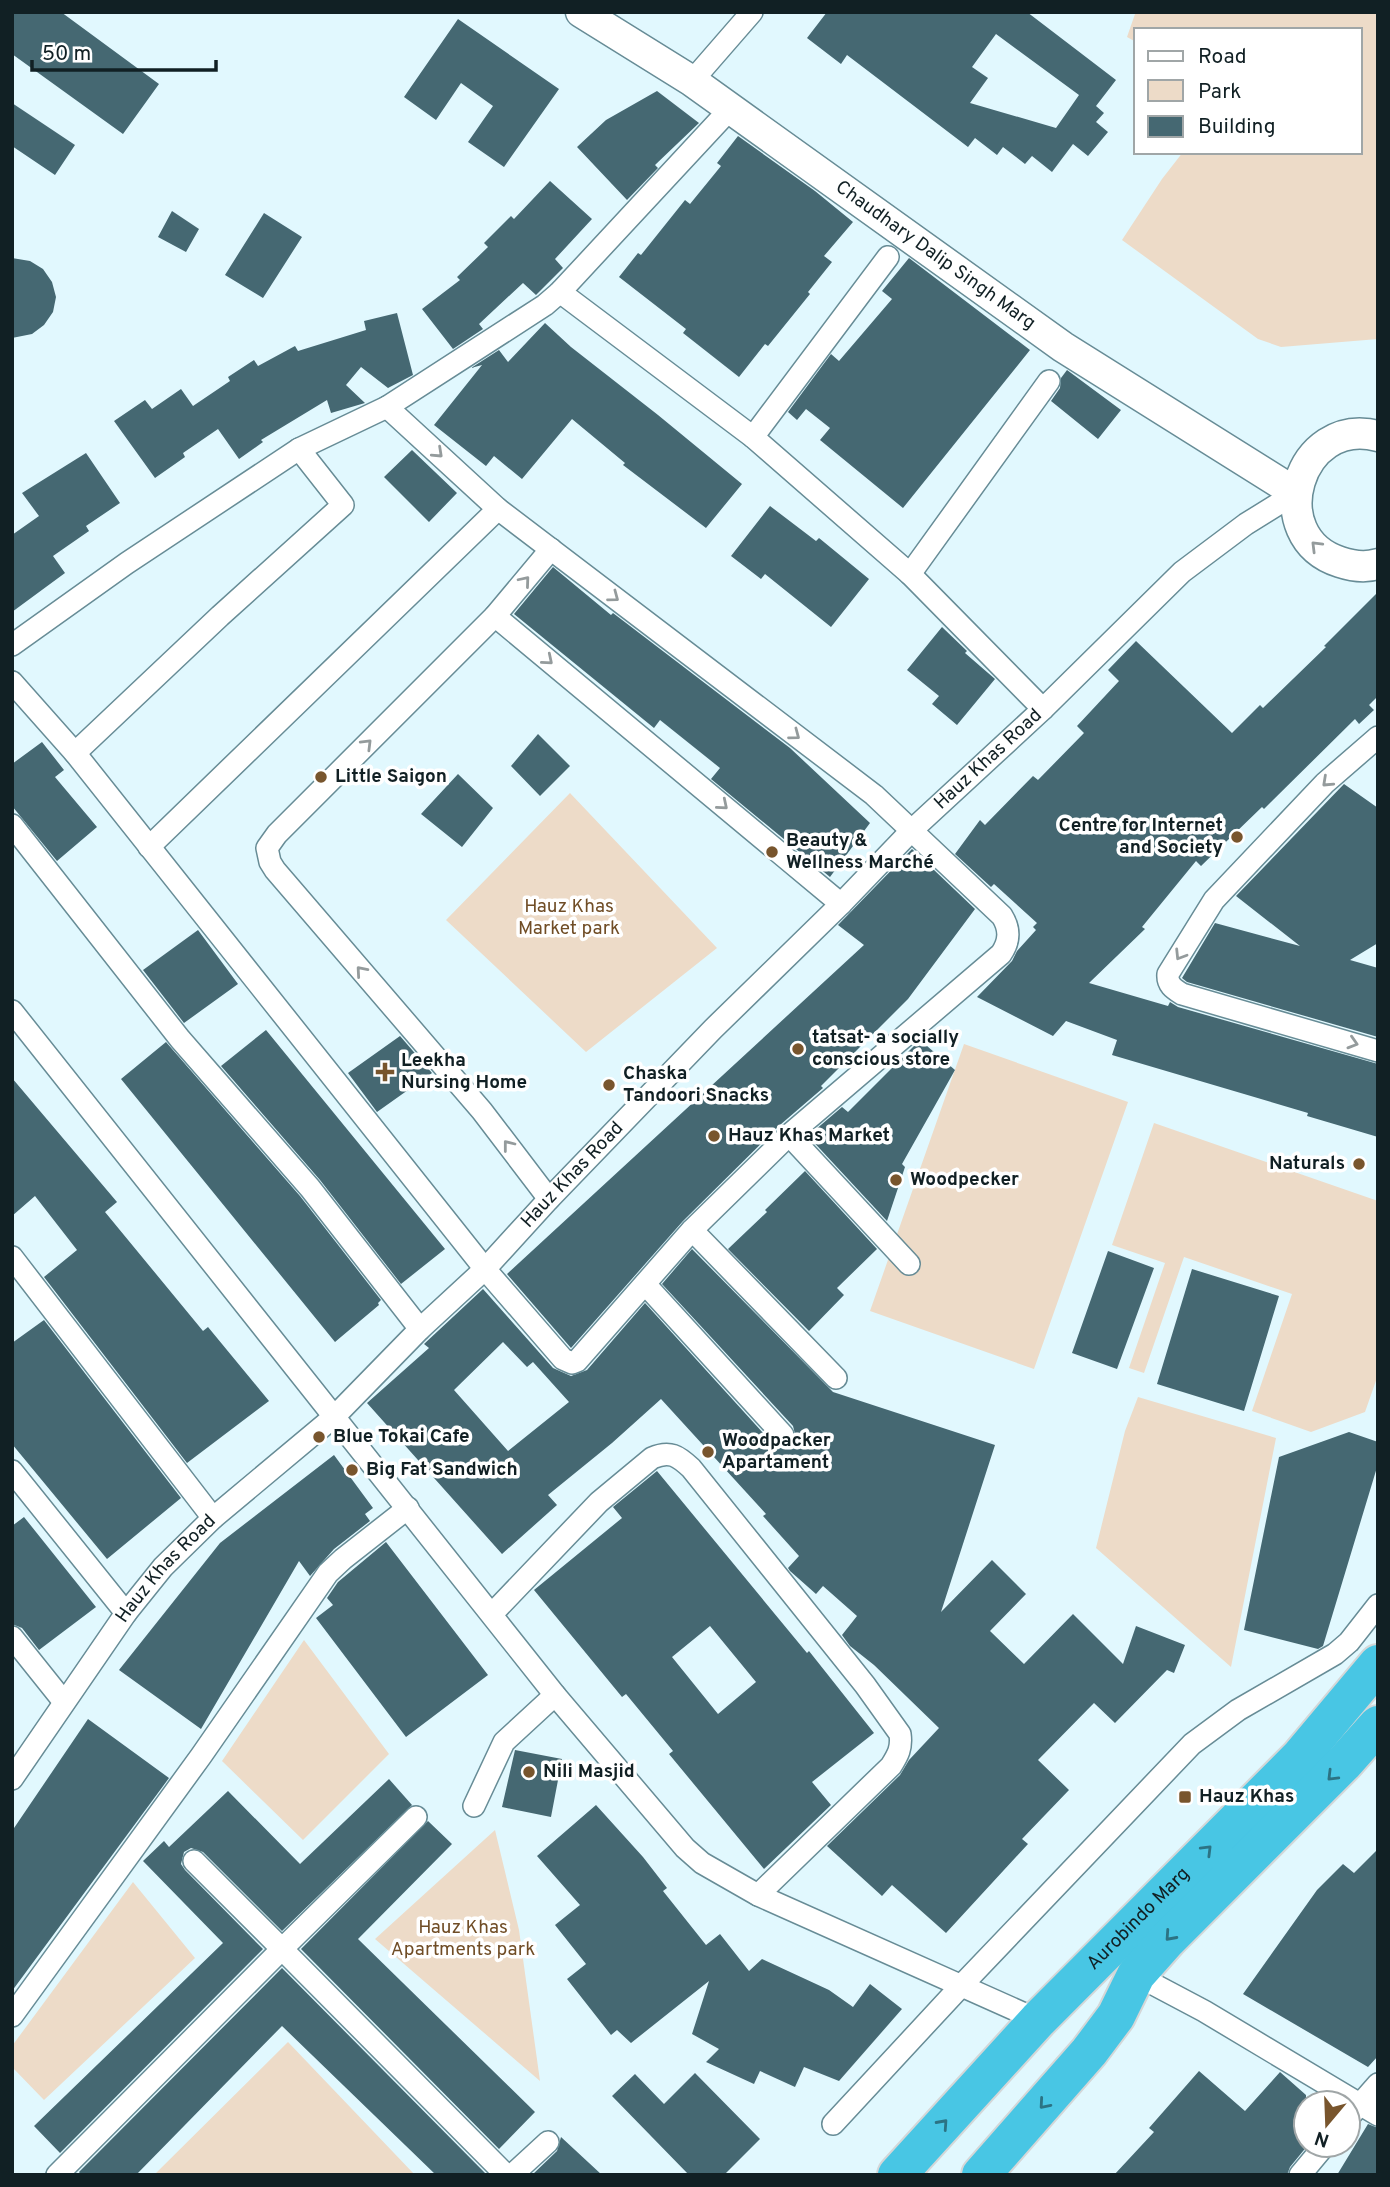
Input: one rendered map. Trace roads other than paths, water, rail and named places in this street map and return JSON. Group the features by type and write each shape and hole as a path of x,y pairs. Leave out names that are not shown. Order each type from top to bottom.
{"highway":[{"name":"Aurobindo Marg","path":"897,2175 1038,2020 1300,1757 1378,1664"},
{"name":"Aurobindo Marg","path":"981,2175 1088,2053 1115,2016 1136,1975 1179,1926 1378,1726"}],"street":[{"name":"Chaudhary Dalip Singh Marg","path":"581,12 731,108 1063,347 1296,493"},
{"path":"692,81 752,12"},
{"path":"12,645 127,563 299,449 387,407 545,305 731,108"},
{"path":"753,437 888,257"},
{"path":"560,292 753,437 910,574 1043,709"},
{"path":"910,574 1049,381"},
{"path":"12,682 75,753 485,1269 563,1359 572,1363 578,1361 692,1230 789,1135 914,1030 1005,948 1009,926 1002,916 874,795 498,509 387,407"},
{"path":"1378,415 1365,435 1331,441 1314,454 1302,471 1296,493 1300,522 1316,548 1333,560 1352,566 1378,564"},
{"path":"75,753 343,505 299,449"},
{"name":"Hauz Khas Road","path":"12,1779 126,1612 163,1567 213,1518 335,1416 420,1329 485,1269 713,1029 841,904 912,830 1043,709 1182,572 1246,524 1296,493"},
{"path":"149,847 498,509"},
{"path":"549,1199 482,1111 275,870 267,848 277,834 495,616 551,550"},
{"path":"495,616 841,904"},
{"path":"1378,766 1372,742 1325,783 1214,900 1168,974 1173,989 1182,994 1378,1051"},
{"path":"12,825 180,1039 310,1188 420,1329"},
{"path":"12,1011 555,1695 685,1849 702,1863 758,1895 1038,2020"},
{"path":"789,1135 909,1264"},
{"path":"692,1230 836,1378"},
{"path":"12,1257 213,1518"},
{"path":"645,1284 783,1435"},
{"path":"492,1614 599,1502 652,1458 662,1453 671,1453 691,1468 865,1685 900,1734 901,1744 891,1766 758,1895"},
{"path":"12,1471 126,1612"},
{"path":"12,2016 201,1756 328,1573 408,1508"},
{"path":"833,2124 1200,1737 1238,1710 1335,1654 1349,1642 1378,1605"},
{"path":"12,1637 64,1702"},
{"path":"474,1806 504,1742 555,1695"},
{"path":"57,2175 416,1817"},
{"path":"194,1861 506,2175"},
{"path":"1136,1975 1204,2011 1326,2089"},
{"path":"1362,2112 1378,2084"},
{"path":"512,2175 548,2142"},
{"path":"1300,2175 1313,2159"}],"place":[{"name":"Little Saigon","path":"321,777"},
{"name":"Centre for Internet and Society","path":"1237,837"},
{"name":"Beauty & Wellness Marché","path":"772,852"},
{"name":"tatsat- a socially conscious store","path":"798,1049"},
{"name":"Leekha Nursing Home","path":"385,1072"},
{"name":"Chaska Tandoori Snacks","path":"609,1085"},
{"name":"Hauz Khas Market","path":"714,1136"},
{"name":"Naturals","path":"1359,1164"},
{"name":"Woodpecker","path":"896,1180"},
{"name":"Blue Tokai Cafe","path":"319,1437"},
{"name":"Woodpacker Apartament","path":"708,1452"},
{"name":"Big Fat Sandwich","path":"352,1470"},
{"name":"Nili Masjid","path":"529,1772"},
{"name":"Hauz Khas","path":"1185,1797"}],"park label":[{"name":"Hauz Khas Market park","path":"569,918"},
{"name":"Hauz Khas Apartments park","path":"463,1939"}]}
